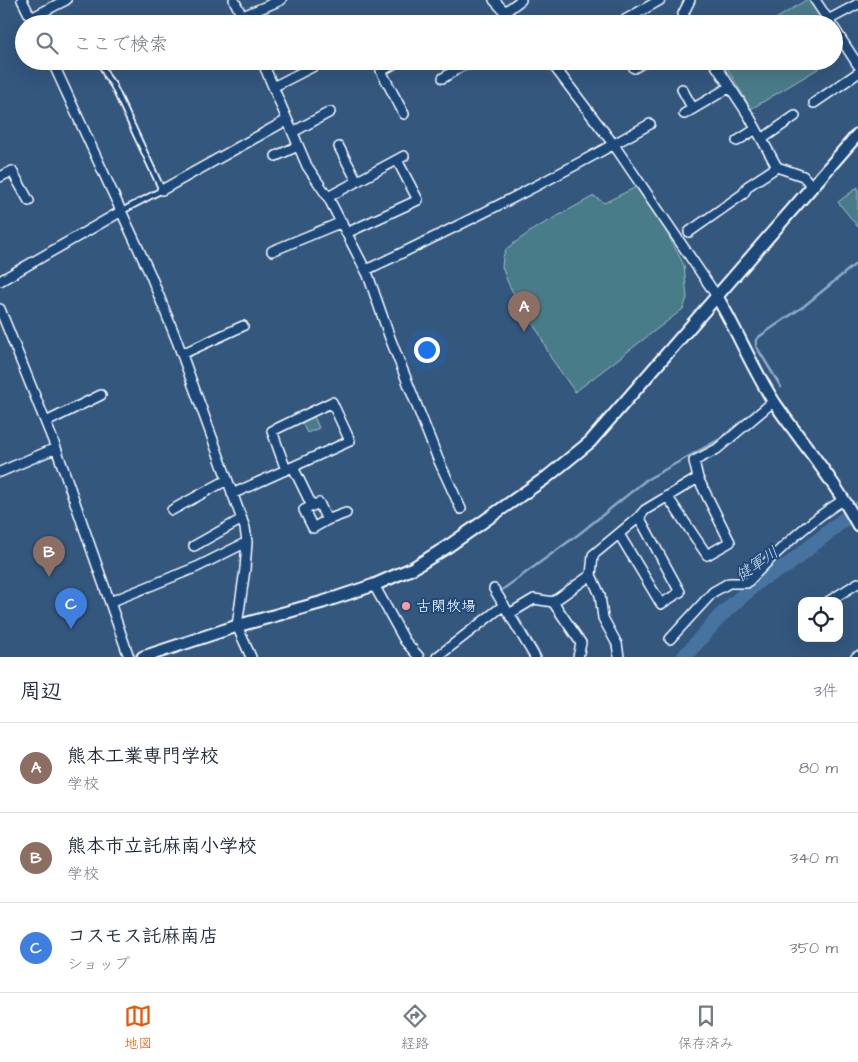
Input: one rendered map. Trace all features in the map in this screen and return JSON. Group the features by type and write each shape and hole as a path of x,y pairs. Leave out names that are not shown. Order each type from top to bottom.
{"street":[{"path":"22,0 29,15"},
{"path":"42,15 66,0"},
{"path":"234,0 242,15"},
{"path":"253,15 280,0"},
{"path":"494,0 508,15"},
{"path":"505,12 520,0"},
{"path":"634,15 660,0"},
{"path":"684,15 690,0"},
{"path":"815,0 825,15"},
{"path":"841,15 858,4"},
{"path":"843,42 858,65"},
{"path":"56,70 151,276 182,354 245,528 245,569 237,626 252,657"},
{"path":"266,70 307,166 328,196 366,270 401,366 438,458 461,508"},
{"path":"273,86 306,70"},
{"path":"383,70 381,71 404,114"},
{"path":"443,78 452,70"},
{"path":"559,70 614,145 716,296 730,318 756,371 774,401 843,500 858,525"},
{"path":"719,70 778,167 803,176 812,186"},
{"path":"814,104 858,73"},
{"path":"684,114 730,87"},
{"path":"682,89 693,109"},
{"path":"292,132 330,112"},
{"path":"762,139 795,116"},
{"path":"162,190 287,120"},
{"path":"366,270 422,244 614,145 650,124"},
{"path":"737,141 756,129"},
{"path":"143,657 237,626 323,602 374,585 413,568 448,547 547,477 590,442 858,134"},
{"path":"276,156 298,146"},
{"path":"339,147 357,181"},
{"path":"328,196 400,158 418,200 352,231"},
{"path":"689,232 743,194 748,186 778,167"},
{"path":"0,177 12,171 29,201"},
{"path":"0,281 120,212"},
{"path":"272,251 342,222"},
{"path":"0,309 56,448 129,657"},
{"path":"182,354 243,326"},
{"path":"46,422 101,395"},
{"path":"667,496 707,555 730,542 698,478 694,461 717,449 774,401"},
{"path":"232,494 290,468 350,441 332,402 272,431 290,468 312,506"},
{"path":"0,472 56,448"},
{"path":"619,657 617,644 603,618 600,595 591,575 593,555 639,518 645,510 698,478"},
{"path":"172,510 227,480"},
{"path":"670,639 713,592 729,583 747,582 821,514 843,500"},
{"path":"327,520 319,502 304,510 313,528 346,513"},
{"path":"619,534 661,604 680,592 639,518"},
{"path":"194,546 242,520"},
{"path":"110,602 196,567 246,542"},
{"path":"509,614 534,599 553,602 591,575"},
{"path":"835,597 858,583"},
{"path":"374,585 405,641 419,657"},
{"path":"494,589 535,657"},
{"path":"553,602 581,643 578,657"},
{"path":"437,657 504,605"}],"lane":[{"path":"103,70 106,77 113,85 162,190 120,212"}],"green space":[{"path":"806,0 811,0 822,15 782,15"},
{"path":"728,70 816,70 751,109"},
{"path":"636,187 665,229 684,265 687,298 683,309 575,392 551,358 539,333 523,311 508,283 502,267 503,257 506,249 534,229 594,196 604,203"},
{"path":"858,187 858,227 838,202"},
{"path":"313,414 319,428 307,433 300,419"}],"waterway":[{"path":"781,387 756,346 756,340 804,306 858,262"},
{"path":"502,590 579,534 646,480 720,439 764,404"},
{"name":"健軍川","path":"684,657 720,616 761,579 788,565 858,508"},
{"path":"518,618 541,657"}],"place":[{"name":"熊本工業専門学校","path":"524,332"},
{"name":"熊本市立託麻南小学校","path":"49,577"},
{"name":"古閑牧場","path":"406,606"},
{"name":"コスモス託麻南店","path":"71,629"}]}
